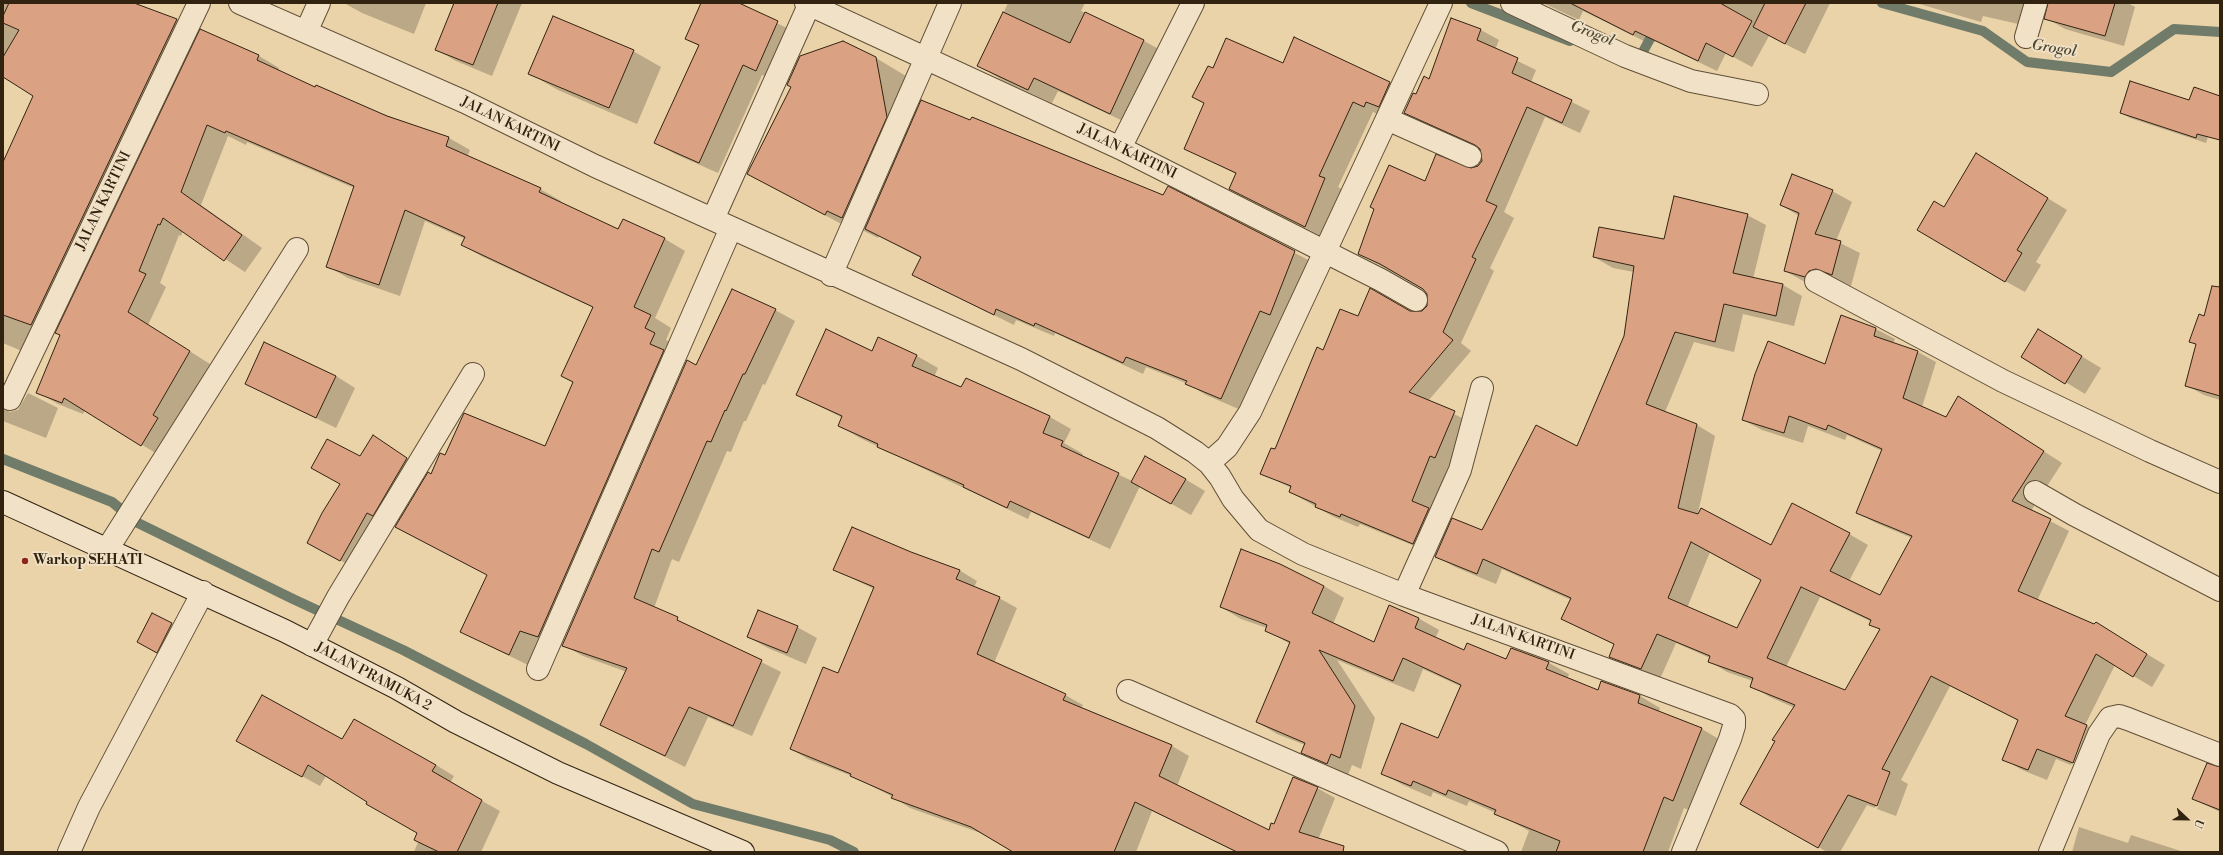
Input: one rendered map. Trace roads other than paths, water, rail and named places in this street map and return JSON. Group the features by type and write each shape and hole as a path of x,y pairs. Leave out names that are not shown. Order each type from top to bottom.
{"street":[{"name":"JALAN KARTINI","path":"10,399 199,3"},
{"name":"JALAN KARTINI","path":"240,3 465,102 595,166 722,223 831,275 1021,359 1157,428 1195,452 1209,463 1220,477 1233,499 1259,530 1304,554 1404,595 1730,715 1734,719 1734,726 1730,739 1683,852"},
{"path":"306,32 319,3"},
{"path":"831,275 950,3"},
{"path":"1120,148 1193,3"},
{"path":"1512,3 1625,56 1691,81 1757,94"},
{"path":"2026,37 2036,3"},
{"name":"JALAN KARTINI","path":"722,223 808,4 1120,148 1381,280 1416,300"},
{"path":"1209,463 1228,447 1250,412 1440,4"},
{"path":"1387,120 1470,156"},
{"path":"538,669 722,223"},
{"path":"108,548 136,500 297,249"},
{"path":"1816,281 2009,385 2220,482"},
{"path":"312,644 338,597 474,374"},
{"path":"1404,595 1460,470 1482,388"},
{"path":"2036,492 2075,515 2220,590"},
{"name":"JALAN PRAMUKA 2","path":"3,502 108,548 312,644 558,773 743,852"},
{"path":"69,852 89,807 203,592"},
{"path":"1128,691 1497,852"},
{"path":"2050,852 2099,734 2110,718 2119,716 2128,719 2220,755"}],"waterway":[{"name":"Grogol","path":"1471,3 1570,41"},
{"name":"Grogol","path":"1637,63 1669,3"},
{"name":"Grogol","path":"1882,3 1983,31 2027,62 2111,72 2174,29 2220,32"},
{"path":"3,459 112,502 138,523 293,599 403,650 586,744 693,804 830,840 854,852"}],"place":[{"name":"Warkop SEHATI","path":"25,561"}]}
